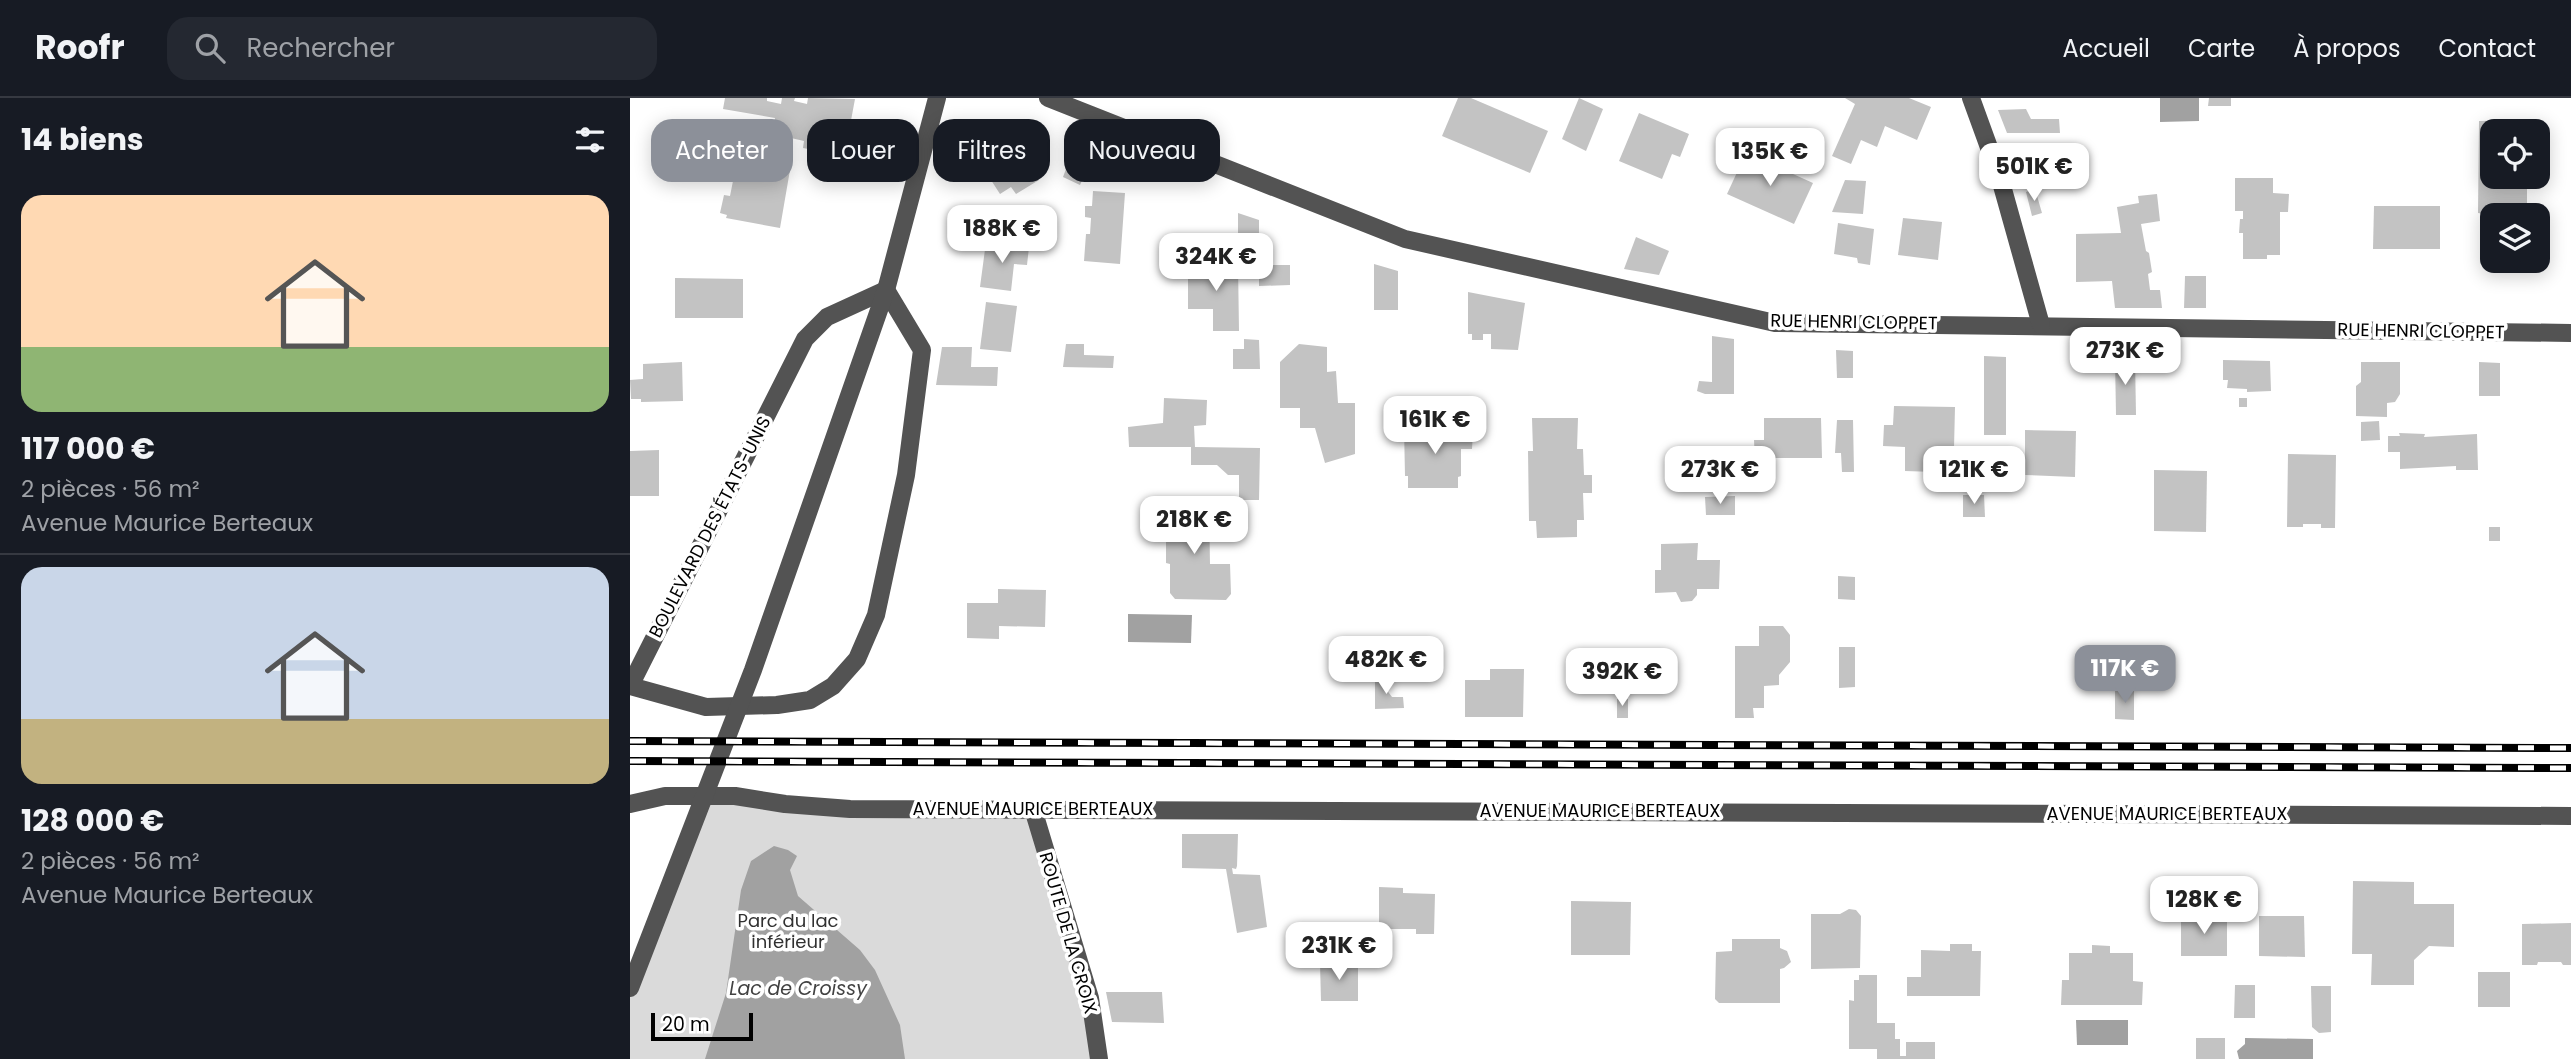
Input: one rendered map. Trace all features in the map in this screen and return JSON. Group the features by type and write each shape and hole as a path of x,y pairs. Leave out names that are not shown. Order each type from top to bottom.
{"street":[{"path":"630,989 753,670 886,290 937,98"},
{"name":"RUE HENRI CLOPPET","path":"1048,98 1418,243 1775,323 2571,332"},
{"path":"1971,98 1999,175 2041,325"},
{"name":"BOULEVARD DES ÉTATS-UNIS","path":"886,290 922,349 906,475 876,615 857,659 833,686 810,700 777,705 706,706 630,686 805,339 827,317 886,290"},
{"name":"AVENUE MAURICE BERTEAUX","path":"630,804 665,796 735,796 785,804 850,809 2571,816"},
{"name":"ROUTE DE LA CROIX","path":"1033,809 1090,998 1099,1059"}],"green space":[{"name":"Parc du lac inférieur","path":"705,795 1033,809 1099,1059 630,1059 630,989"}],"water":[{"path":"2160,98 2199,98 2199,121 2160,122"},
{"path":"1128,614 1192,615 1191,643 1128,642"},
{"name":"Lac de Croissy","path":"774,846 797,856 790,870 798,896 860,950 875,970 900,1025 905,1059 705,1059 726,993 741,890 751,861"},
{"path":"2076,1020 2128,1020 2128,1045 2077,1045"},
{"path":"2245,1038 2313,1039 2313,1059 2239,1059 2237,1051 2245,1044"}],"building":[{"path":"725,98 767,98 767,101 781,104 782,98 795,98 794,101 807,104 808,98 855,99 851,119 807,119 807,149 803,148 804,141 793,138 793,119 775,119 723,109"},
{"path":"1458,98 1471,98 1548,131 1530,173 1442,136"},
{"path":"1579,98 1603,109 1586,151 1562,139"},
{"path":"1845,98 1909,98 1931,107 1917,140 1885,126 1877,147 1861,140 1851,164 1832,156 1855,104"},
{"path":"2209,98 2231,98 2231,106 2208,106"},
{"path":"2026,109 2031,119 2059,119 2060,133 2007,133 1998,110"},
{"path":"1639,113 1689,134 1680,157 1672,154 1662,179 1619,161"},
{"path":"2479,121 2480,189 2527,189 2527,203 2480,203 2478,213"},
{"path":"1746,153 1813,183 1794,224 1727,194"},
{"path":"2235,178 2273,178 2273,193 2289,194 2288,212 2280,212 2280,255 2267,255 2267,259 2243,259 2243,233 2239,233 2243,211 2235,211"},
{"path":"1845,180 1866,181 1863,214 1832,212"},
{"path":"733,182 788,182 780,228 726,218 727,215 720,213 724,195 730,196"},
{"path":"992,182 1036,182 1016,194 1011,187 1000,194"},
{"path":"2035,189 2042,213 2032,216 2026,192"},
{"path":"1093,191 1125,193 1120,264 1084,261 1086,234 1090,234 1091,218 1085,217 1085,206 1092,206"},
{"path":"2157,194 2160,221 2141,224 2152,272 2148,274 2150,290 2160,290 2162,308 2115,308 2112,281 2076,282 2076,234 2121,233 2117,207 2139,203 2138,196"},
{"path":"2374,206 2440,206 2440,249 2373,249"},
{"path":"1238,213 1259,220 1259,263 1249,264 1249,256 1238,257"},
{"path":"1903,218 1942,222 1938,260 1898,255"},
{"path":"1838,223 1874,229 1870,265 1858,263 1857,258 1834,254"},
{"path":"1636,237 1669,251 1659,275 1624,269"},
{"path":"986,242 1029,247 1027,265 1014,264 1011,291 980,287"},
{"path":"1188,263 1238,264 1239,331 1213,331 1213,309 1188,309"},
{"path":"1374,264 1398,271 1398,310 1374,310"},
{"path":"1259,265 1290,265 1290,285 1259,286"},
{"path":"2185,276 2206,276 2206,308 2184,308"},
{"path":"675,278 743,279 743,318 675,318"},
{"path":"1468,292 1525,303 1518,350 1491,349 1491,334 1483,334 1483,340 1472,340 1472,334 1468,334"},
{"path":"986,302 1017,306 1011,352 980,349"},
{"path":"1712,336 1734,339 1734,394 1705,394 1697,391 1699,381 1712,382"},
{"path":"1244,339 1259,340 1260,369 1233,369 1233,349 1244,349"},
{"path":"1066,344 1084,344 1084,355 1114,356 1113,368 1063,367"},
{"path":"1299,344 1327,347 1327,372 1336,371 1338,403 1355,403 1355,454 1325,463 1315,428 1300,428 1300,408 1280,408 1280,362"},
{"path":"942,347 972,347 971,367 998,367 997,386 936,385"},
{"path":"1836,350 1853,351 1853,378 1837,378"},
{"path":"1984,356 2006,357 2006,435 1984,435"},
{"path":"2115,358 2135,359 2136,415 2116,415"},
{"path":"2223,360 2270,361 2271,391 2247,392 2247,389 2227,388 2228,380 2223,380"},
{"path":"682,362 683,401 641,402 641,399 631,399 630,380 643,379 643,364"},
{"path":"2361,362 2400,362 2400,394 2395,402 2387,403 2387,417 2356,416 2356,386 2361,382"},
{"path":"2479,362 2500,363 2500,396 2479,396"},
{"path":"1164,398 1207,400 1206,425 1194,426 1195,447 1260,448 1259,500 1239,500 1239,475 1228,475 1217,465 1191,465 1191,447 1129,447 1128,427 1163,423"},
{"path":"2239,398 2247,398 2247,407 2239,407"},
{"path":"1894,406 1955,407 1954,448 1935,447 1935,472 1905,471 1905,447 1883,446 1884,425 1893,425"},
{"path":"1532,418 1578,418 1577,449 1583,449 1584,475 1592,475 1592,493 1583,493 1584,520 1577,520 1577,537 1537,538 1536,521 1529,521 1528,451 1533,451"},
{"path":"1764,418 1821,418 1822,458 1772,458 1772,461 1755,461 1754,440 1764,440"},
{"path":"1837,420 1853,420 1854,472 1842,472 1841,453 1835,453"},
{"path":"2379,421 2380,440 2361,441 2361,422"},
{"path":"1404,427 1461,427 1461,432 1473,432 1472,449 1461,449 1458,488 1408,488 1408,476 1405,476"},
{"path":"2025,430 2076,431 2075,477 2025,475"},
{"path":"2399,433 2425,434 2424,437 2477,434 2478,470 2456,470 2456,466 2400,469 2400,452 2388,452 2388,436 2400,436"},
{"path":"659,450 659,496 630,496 630,451"},
{"path":"2288,454 2336,455 2335,528 2321,528 2321,524 2287,527"},
{"path":"2154,470 2207,471 2206,532 2154,531"},
{"path":"1963,495 1984,495 1985,517 1963,517"},
{"path":"1735,496 1735,515 1706,515 1705,497"},
{"path":"1166,505 1209,505 1210,564 1230,564 1231,594 1226,600 1175,599 1170,593 1170,564 1166,563"},
{"path":"2489,527 2500,527 2500,541 2489,541"},
{"path":"1698,543 1697,560 1720,560 1719,589 1697,589 1697,595 1692,601 1681,602 1676,592 1655,593 1655,570 1661,570 1661,544"},
{"path":"1838,576 1855,577 1855,600 1838,599"},
{"path":"998,589 1046,590 1045,627 999,626 999,639 967,638 967,603 998,603"},
{"path":"1759,626 1783,626 1790,635 1790,662 1779,675 1779,685 1764,686 1764,708 1753,708 1754,718 1735,718 1735,646 1759,646"},
{"path":"1839,647 1855,647 1855,687 1839,688"},
{"path":"1490,669 1524,669 1523,717 1465,717 1465,680 1490,680"},
{"path":"1385,676 1386,689 1392,697 1403,697 1404,708 1375,709 1375,677"},
{"path":"2115,691 2134,691 2134,720 2115,719"},
{"path":"1617,699 1628,699 1628,718 1617,718"},
{"path":"1182,834 1238,834 1237,866 1236,869 1232,868 1233,874 1260,875 1267,927 1237,933 1226,869 1182,868"},
{"path":"2353,881 2414,882 2414,904 2454,904 2454,947 2429,946 2414,960 2414,985 2371,985 2372,954 2352,954"},
{"path":"1379,887 1403,888 1403,893 1435,894 1434,934 1416,934 1416,929 1379,929"},
{"path":"1571,901 1631,902 1630,955 1571,955"},
{"path":"1849,909 1856,910 1861,916 1860,968 1811,969 1811,914 1840,914"},
{"path":"2181,916 2227,916 2227,956 2181,956"},
{"path":"2259,916 2304,916 2305,957 2259,956"},
{"path":"2571,923 2571,965 2538,962 2537,965 2522,965 2522,924"},
{"path":"1732,939 1780,939 1780,948 1787,951 1791,962 1780,969 1780,1003 1719,1003 1715,999 1716,952 1732,951"},
{"path":"1950,944 1972,944 1972,951 1981,951 1980,996 1907,996 1907,977 1921,977 1921,950 1950,951"},
{"path":"2092,945 2110,946 2110,953 2133,953 2133,981 2143,982 2142,1005 2061,1005 2062,980 2069,980 2069,953 2092,953"},
{"path":"1320,963 1358,963 1358,1001 1321,1001"},
{"path":"2478,972 2510,972 2510,1007 2478,1007"},
{"path":"1859,975 1877,975 1877,1023 1895,1023 1895,1039 1900,1039 1900,1056 1906,1056 1906,1042 1935,1042 1935,1059 1877,1059 1877,1049 1849,1049 1849,1000 1854,1001 1854,980 1859,980"},
{"path":"2235,985 2255,985 2255,1018 2234,1018"},
{"path":"2311,986 2331,986 2331,1032 2319,1033 2312,1027"},
{"path":"1106,992 1162,992 1164,1023 1112,1022"},
{"path":"2196,1038 2225,1038 2225,1059 2196,1059"}],"railway":[{"path":"630,741 2571,748"},
{"path":"630,761 2571,768"}]}
